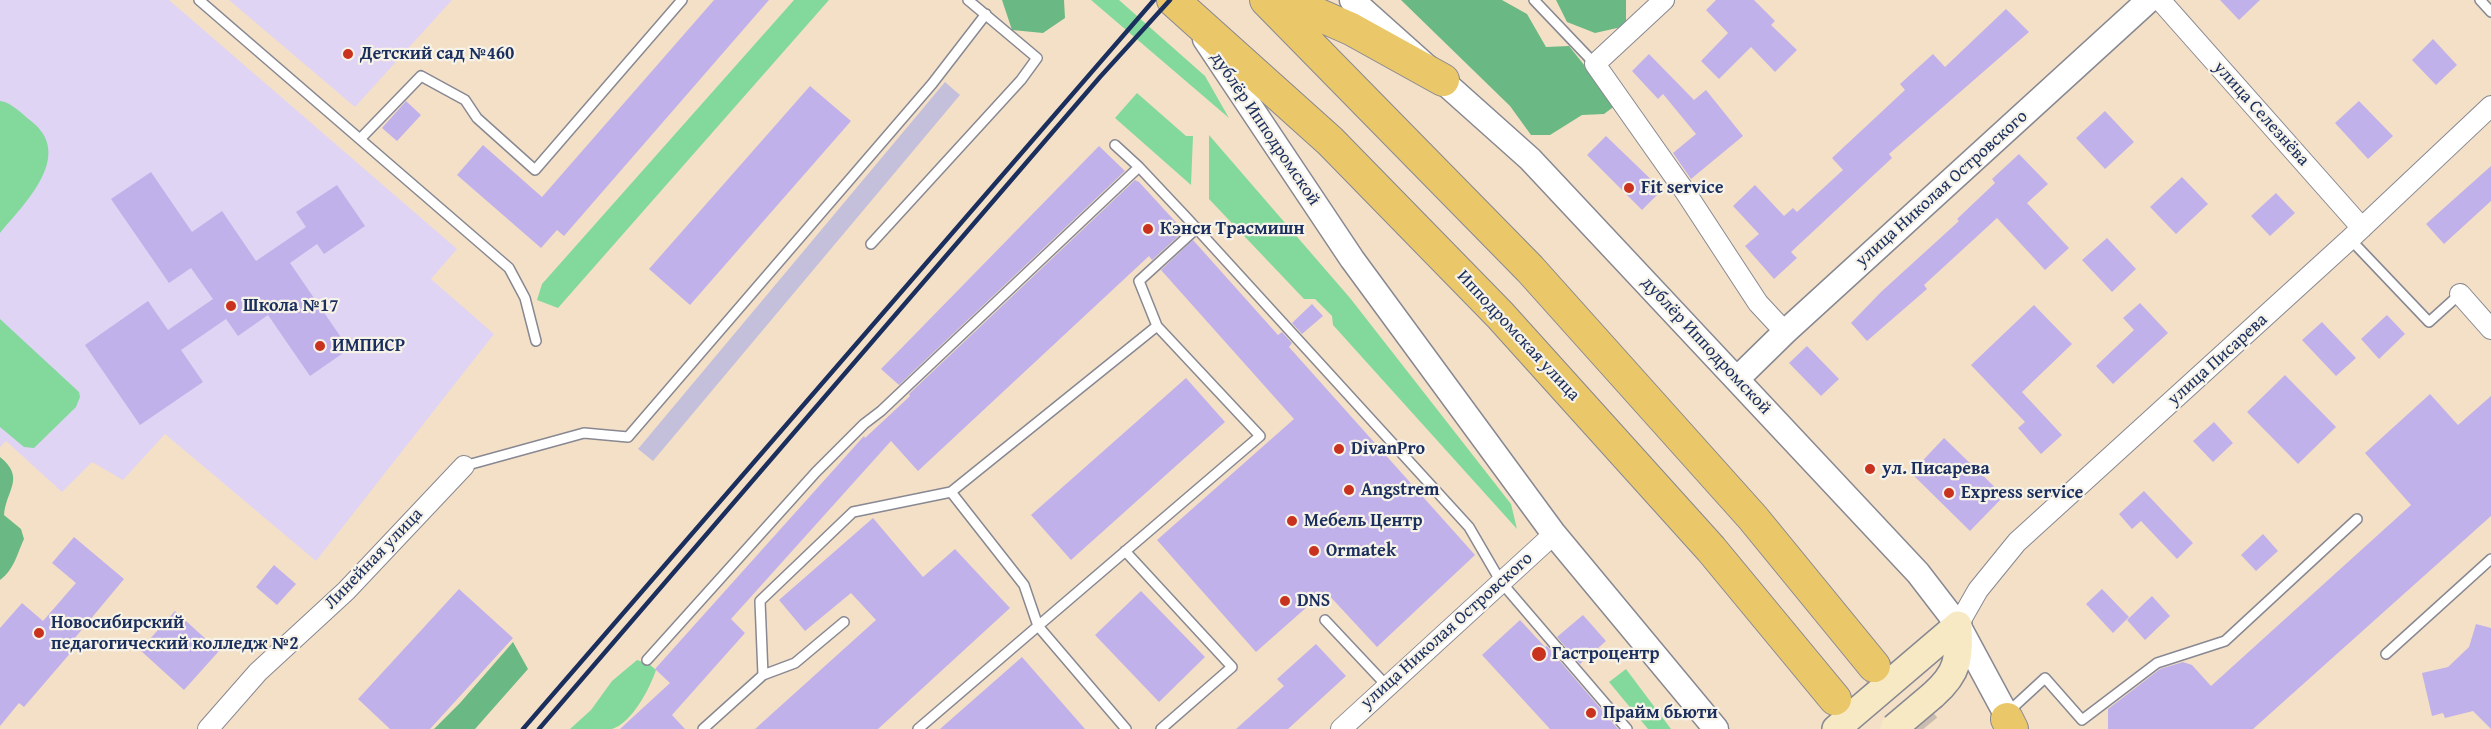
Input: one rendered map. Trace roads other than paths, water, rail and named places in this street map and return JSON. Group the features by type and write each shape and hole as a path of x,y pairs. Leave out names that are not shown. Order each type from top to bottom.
{"highway":[{"path":"1266,0 1530,269 1753,518 1874,666"},
{"path":"1285,0 1351,29 1443,80"},
{"name":"Ипподромская улица","path":"1181,7 1330,141 1500,315 1711,549 1835,714"}],"main road":[{"name":"улица Писарева","path":"1835,714 1958,625"},
{"path":"1893,729 1948,682 1959,657 1958,625"}],"street":[{"name":"дублёр Ипподромской","path":"1352,0 1530,159 1918,573 1958,625 2010,722"},
{"path":"1664,0 1595,64 1686,193 1758,303 1785,332"},
{"name":"улица Николая Островского","path":"1737,379 1785,332 2149,0"},
{"name":"улица Селезнёва","path":"2160,0 2356,234"},
{"name":"дублёр Ипподромской","path":"1181,7 1352,259 1554,534 1716,729"},
{"name":"улица Писарева","path":"1958,625 1978,590 2017,542 2356,234 2491,106"},
{"path":"2460,294 2491,329"},
{"name":"Линейная улица","path":"208,729 258,672 346,591 464,466"},
{"name":"улица Николая Островского","path":"1341,729 1554,534"}],"lane":[{"path":"199,0 362,138 509,268 525,298 537,341"},
{"path":"362,138 421,76 465,100 477,118 535,170 682,0"},
{"path":"871,244 1021,80 1037,58 968,0"},
{"path":"1534,0 1595,64"},
{"path":"2480,0 2491,12"},
{"path":"464,466 584,433 628,436 932,84 986,14"},
{"path":"1115,145 1197,228 1469,527 1502,582 1627,729"},
{"path":"646,660 816,472 856,432 890,403 1139,167"},
{"path":"918,729 1260,436 1157,326 1139,281 1197,228"},
{"path":"2356,234 2429,322 2460,294"},
{"path":"763,675 760,601 853,512 951,492 1157,326"},
{"path":"951,492 1024,585 1038,626 1126,729"},
{"path":"2082,720 2157,663 2225,641 2357,519"},
{"path":"1125,551 1232,667 1161,729"},
{"path":"2386,654 2489,563"},
{"path":"1326,620 1387,686"},
{"path":"703,729 763,675 795,663 844,622"},
{"path":"2010,722 2045,678 2088,729"}],"tunnel":[{"path":"1874,666 1926,729"}],"railway":[{"path":"523,729 1154,0"},
{"path":"539,729 1100,77 1170,0"}],"place":[{"name":"Детский сад №460","path":"348,54"},
{"name":"Fit service","path":"1629,188"},
{"name":"Кэнси Трасмишн","path":"1148,229"},
{"name":"Школа №17","path":"231,306"},
{"name":"ИМПИСР","path":"320,346"},
{"name":"DivanPro","path":"1339,449"},
{"name":"ул. Писарева","path":"1870,469"},
{"name":"Angstrem","path":"1349,490"},
{"name":"Express service","path":"1949,493"},
{"name":"Мебель Центр","path":"1292,521"},
{"name":"Ormatek","path":"1314,551"},
{"name":"DNS","path":"1285,601"},
{"name":"Новосибирский педагогический колледж №2","path":"39,633"},
{"name":"Гастроцентр","path":"1539,654"},
{"name":"Прайм бьюти","path":"1591,713"}]}
